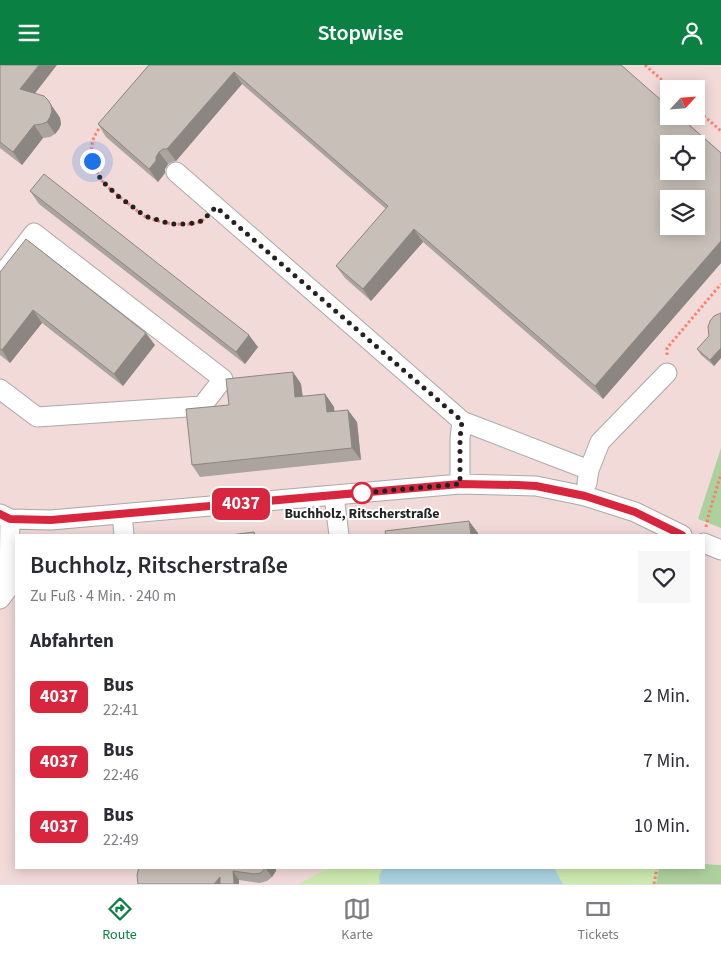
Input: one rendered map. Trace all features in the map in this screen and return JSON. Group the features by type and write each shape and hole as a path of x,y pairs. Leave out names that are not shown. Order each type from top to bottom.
{"street":[{"path":"176,172 462,421 589,470"},
{"path":"0,277 34,233 223,379 202,406 38,417 0,389"},
{"path":"585,496 589,470 600,442 667,373"},
{"path":"460,484 462,421"},
{"path":"0,599 9,587 5,516 51,520 460,484 536,486 585,496 635,512 680,534"},
{"path":"334,496 339,534"},
{"path":"122,514 124,534"},
{"path":"705,538 721,550"}],"path":[{"path":"645,65 662,80"},
{"path":"705,117 721,131"},
{"path":"103,123 97,130 91,146 92,161 101,180 118,196 145,216 171,224 189,224 202,221 216,207"},
{"path":"667,373 667,348 721,284"},
{"path":"705,538 709,513 721,474"},
{"path":"654,884 658,869"}],"shaded area":[{"path":"0,65 721,65 721,448 699,519 721,528 721,865 705,864 705,534 15,534 15,869 328,869 298,884 0,884"}],"green space":[{"path":"721,448 721,528 698,519"},
{"path":"705,864 721,865 721,884 656,884 659,869 705,869"},
{"path":"326,869 659,869 656,884 298,884"}],"water":[{"path":"382,869 555,869 563,884 380,884 379,876"}],"building":[{"path":"0,65 39,65 20,89 44,96 51,105 52,111 47,122 34,125 13,152 0,142"},
{"path":"149,65 621,65 660,99 660,125 689,125 701,135 660,135 660,180 705,180 705,139 721,153 721,241 595,386 414,229 363,289 336,266 388,206 234,72 167,149 159,152 156,161 149,169 98,124"},
{"path":"44,174 249,335 236,352 30,191"},
{"path":"26,239 146,333 114,374 33,310 2,350 0,349 0,272"},
{"path":"721,313 721,348 710,360 697,349 709,336 708,327 710,321 714,316"},
{"path":"293,372 295,397 325,394 327,412 348,410 352,448 192,465 186,409 229,405 226,379"},
{"path":"469,521 471,534 386,534 385,531"},
{"path":"254,532 255,534 238,534"},
{"path":"138,869 264,869 261,873 254,874 233,871 234,884 220,884 220,877 214,884 138,884"}],"bus line":[{"name":"4037","path":"0,514 10,519 51,520 460,484 536,486 585,496 635,512 680,534"}],"place":[{"name":"Buchholz, Ritscherstraße","path":"362,493"}],"route":[{"path":"92,161 101,180 118,196 145,216 171,224 189,224 202,221 216,207 462,421 460,484 362,493"}]}
